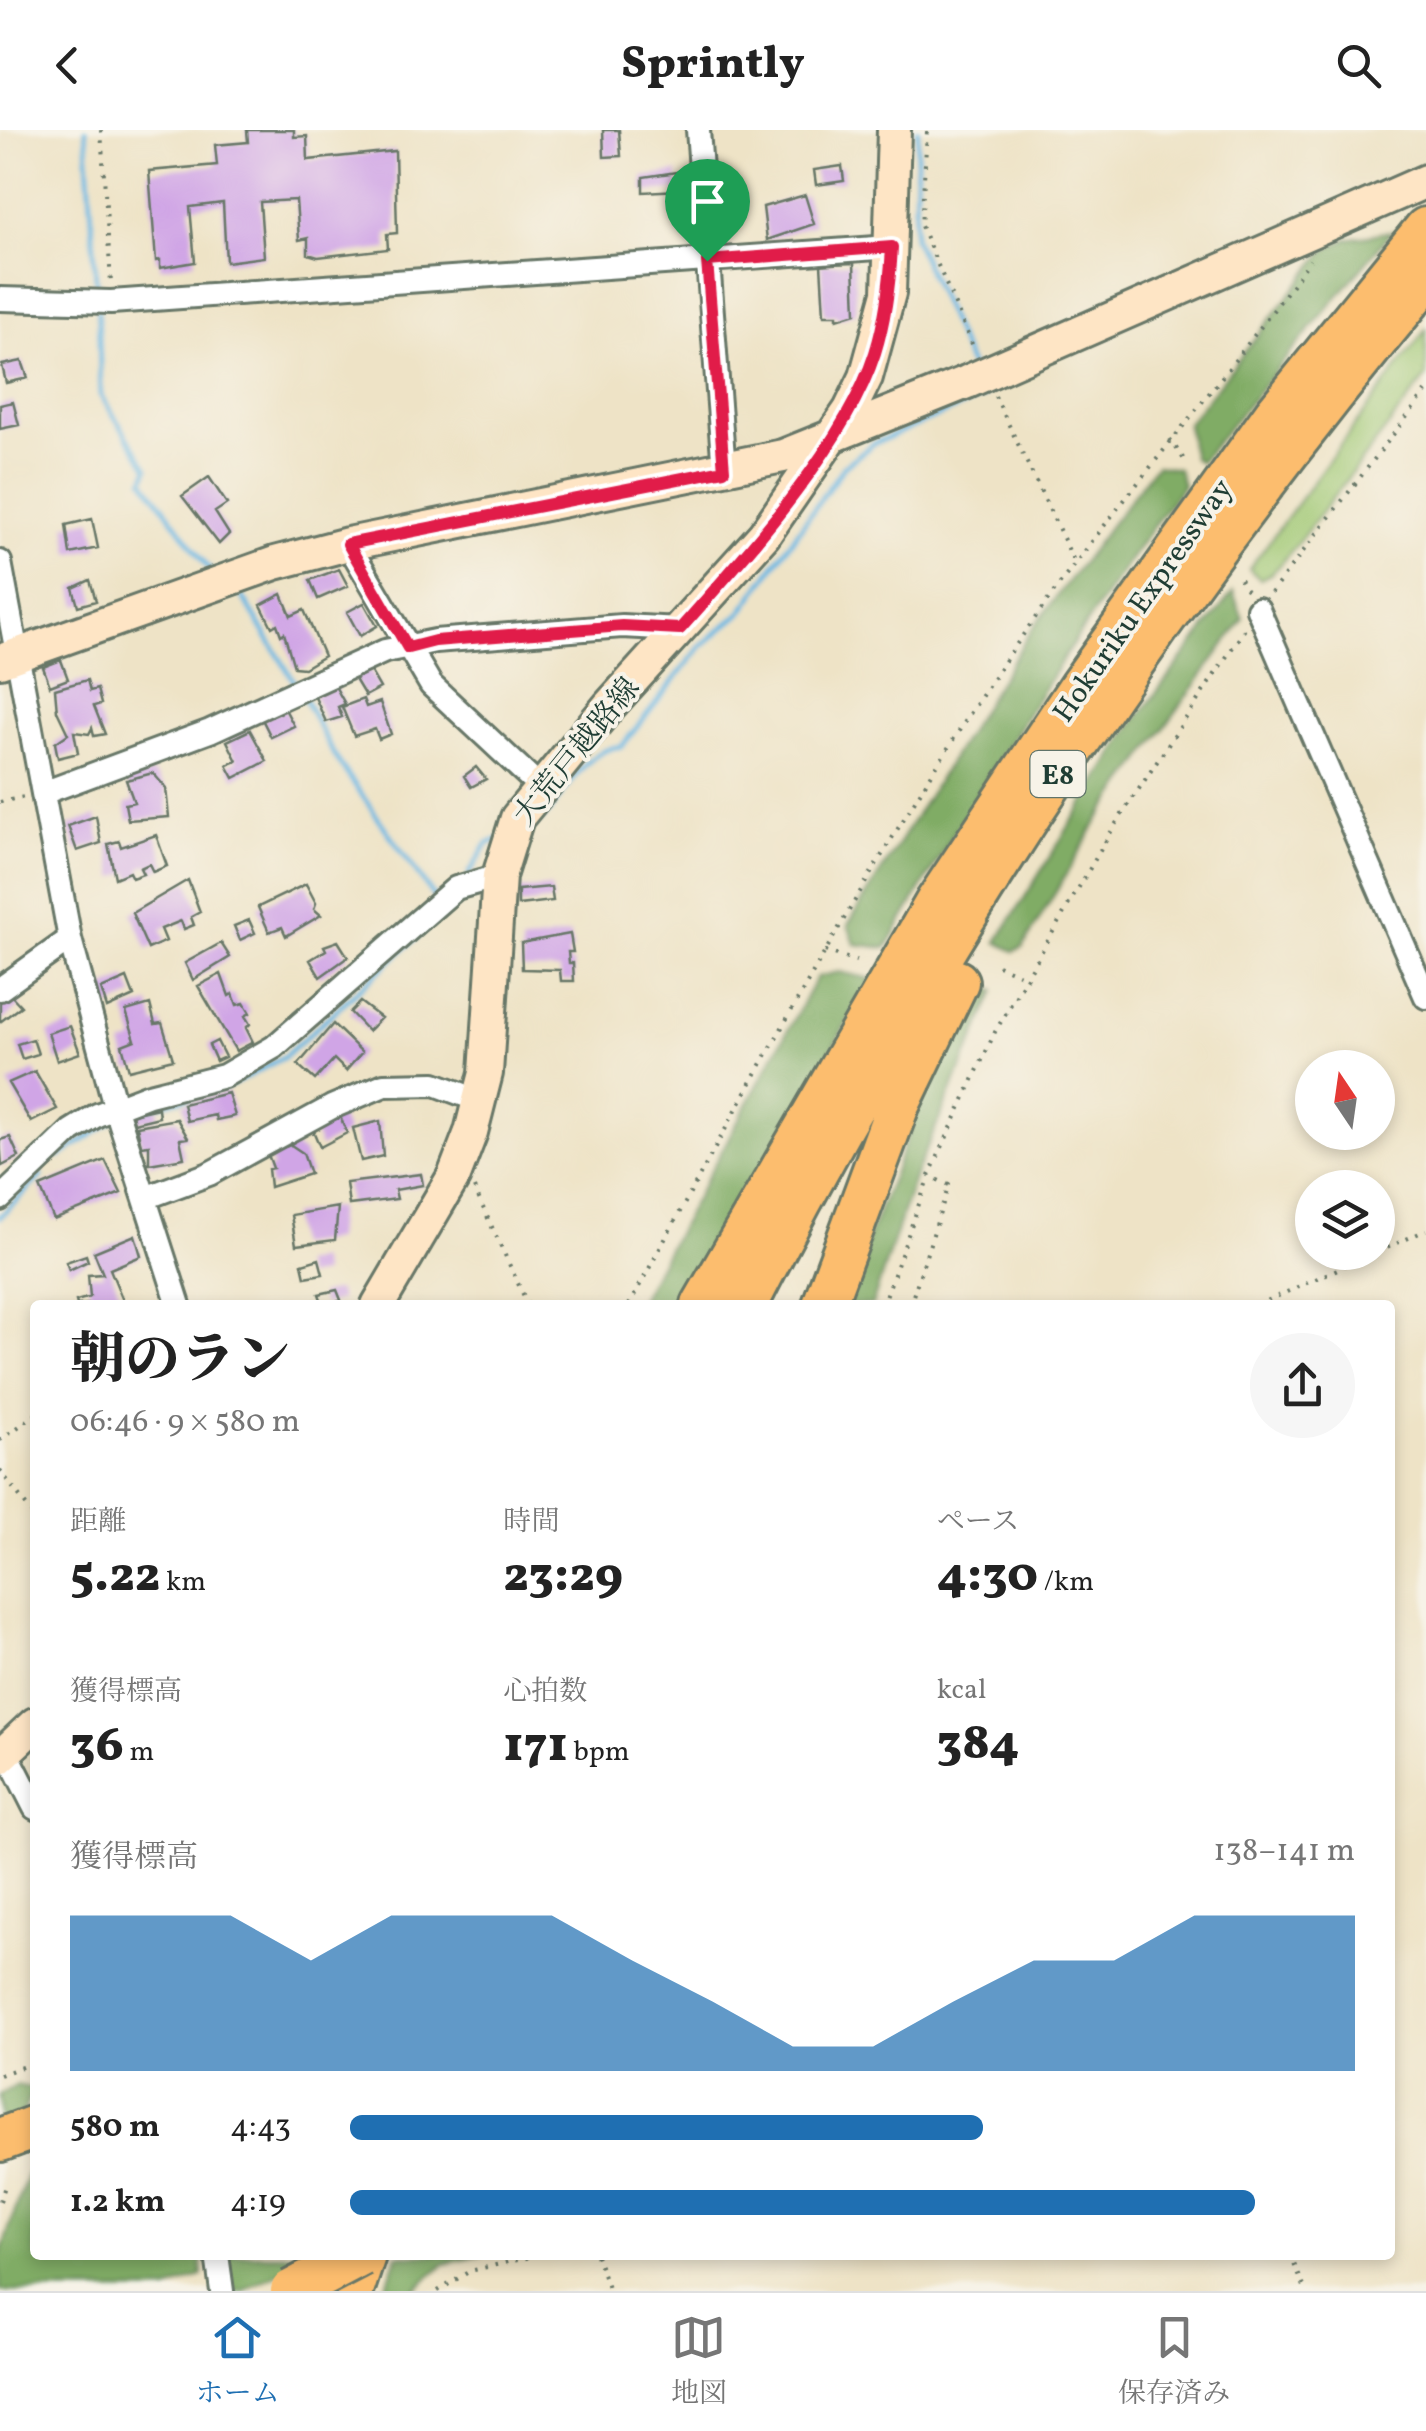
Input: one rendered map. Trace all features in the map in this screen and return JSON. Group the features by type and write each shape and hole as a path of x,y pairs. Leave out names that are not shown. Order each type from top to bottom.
{"highway":[{"name":"Hokuriku Expressway","path":"826,1300 892,1121 942,1008 1145,669 1423,249"},
{"name":"Hokuriku Expressway","path":"709,1300 937,902 1090,672 1275,415 1423,249"},
{"name":"Hokuriku Expressway","path":"749,1300 873,1069 1048,787 1136,658 1299,437"},
{"path":"0,2140 30,2130"},
{"path":"320,2291 330,2260"},
{"path":"292,2291 352,2260"},
{"path":"352,2291 361,2260"}],"street":[{"path":"698,130 724,470"},
{"name":"大荒戸越路線","path":"381,1300 454,1176 480,1102 495,986 499,876 510,831 539,786 764,534 850,410 874,355 889,293 894,130"},
{"path":"9,658 275,564 348,544 724,470 828,441 1426,180"},
{"path":"0,299 112,302 892,247"},
{"path":"348,544 431,685 539,786"},
{"path":"0,562 9,658 43,792 70,939 114,1106 177,1300"},
{"path":"1258,608 1426,996"},
{"path":"43,792 145,758 386,652 435,641 622,626 680,629"},
{"path":"0,1199 71,1130 114,1106 224,1076 250,1064 456,888 499,876"},
{"path":"0,989 70,939"},
{"path":"145,1198 209,1174 332,1107 384,1086 436,1084 480,1102"},
{"path":"30,1729 3,1754 30,1800"},
{"path":"218,2260 222,2291"}],"path":[{"path":"101,130 112,302"},
{"path":"927,132 924,238 976,378 1075,563"},
{"path":"632,1300 825,951 1001,668 1075,563 1340,217"},
{"path":"885,1300 929,1176 995,1032 1115,825 1258,608 1426,392"},
{"path":"1170,438 1187,464"},
{"path":"825,951 856,961"},
{"path":"998,964 1026,978"},
{"path":"454,1176 471,1184 482,1198 526,1300"},
{"path":"912,1300 949,1185 929,1176"},
{"path":"1395,1244 1426,1230"},
{"path":"1269,1300 1336,1270"},
{"path":"0,1440 30,1419"},
{"path":"0,1470 30,1511"},
{"path":"0,2075 30,2064"},
{"path":"0,2201 6,2186"},
{"path":"438,2291 470,2271 517,2260"},
{"path":"598,2260 609,2291"},
{"path":"1292,2260 1306,2291"}],"green space":[{"path":"1392,231 1200,462 1193,458 1187,424 1325,251 1347,239"},
{"path":"1426,329 1426,377 1294,548 1271,574 1260,579 1249,569"},
{"path":"1156,465 1178,469 1183,485 1028,713 886,948 855,944 848,925 1032,629"},
{"path":"1233,592 1243,619 1100,817 1023,947 1014,951 997,942 1132,725"},
{"path":"839,972 872,979 689,1300 640,1300 817,977"},
{"path":"980,984 995,991 915,1175 874,1300 844,1300 923,1097"},
{"path":"17,2085 30,2088 21,2118 0,2124 0,2095"},
{"path":"30,2168 30,2260 201,2260 202,2276 167,2291 0,2291 0,2255"},
{"path":"227,2260 305,2260 243,2291 233,2291"},
{"path":"396,2260 461,2260 444,2264 413,2291 384,2291"}],"building":[{"path":"247,130 294,130 294,137 307,136 308,160 395,151 397,233 387,234 388,249 318,257 308,254 308,238 299,240 296,200 260,202 264,257 226,262 223,203 190,207 195,262 160,268 160,260 156,261 149,171 217,165 215,145 248,142"},
{"path":"603,130 619,130 621,156 604,157"},
{"path":"842,166 844,181 816,185 814,170"},
{"path":"677,172 679,190 643,192 643,177"},
{"path":"805,195 814,224 767,240 763,207"},
{"path":"854,263 856,313 837,319 837,315 824,315 821,264"},
{"path":"22,361 28,378 6,383 2,365"},
{"path":"13,402 19,425 0,429 0,405"},
{"path":"209,477 227,504 215,512 229,534 219,544 182,496"},
{"path":"92,519 98,548 70,554 66,525"},
{"path":"339,569 348,586 318,599 310,580"},
{"path":"90,580 96,601 78,606 73,588"},
{"path":"282,594 291,616 304,610 324,656 304,668 294,667 284,633 281,635 277,624 272,627 261,605"},
{"path":"364,603 377,626 360,636 347,612"},
{"path":"61,660 68,679 50,686 43,667"},
{"path":"369,669 380,688 365,696 353,676"},
{"path":"87,680 90,691 97,689 101,704 94,706 105,734 94,736 92,728 89,734 74,732 78,753 58,758 55,743 68,734 57,711 55,689"},
{"path":"335,686 345,704 338,707 342,717 326,722 314,695"},
{"path":"363,699 366,707 380,702 391,734 379,739 375,729 354,736 342,707"},
{"path":"285,709 294,726 271,737 262,719"},
{"path":"250,730 267,761 234,778 227,765 237,761 227,741"},
{"path":"476,767 486,779 471,787 464,776"},
{"path":"153,773 166,788 169,817 128,820 125,804 134,802 126,780"},
{"path":"96,816 101,843 77,851 68,826"},
{"path":"156,835 167,866 153,872 149,864 140,868 143,874 132,878 129,872 115,878 108,844 119,841 121,847"},
{"path":"188,880 200,912 191,917 194,925 184,929 181,921 161,929 166,941 148,949 132,913"},
{"path":"306,884 316,903 314,909 321,915 286,936 282,927 269,932 258,907"},
{"path":"551,887 553,901 518,905 518,890"},
{"path":"249,920 255,933 240,940 234,926"},
{"path":"570,934 573,952 568,952 574,981 561,981 560,970 522,969 521,943"},
{"path":"338,941 348,957 320,977 310,960 326,950 324,946"},
{"path":"221,943 230,957 193,980 185,963"},
{"path":"221,974 229,996 233,994 237,1005 244,1003 250,1013 245,1016 250,1024 246,1028 253,1042 236,1051 198,986"},
{"path":"127,978 134,996 107,1008 101,989"},
{"path":"8,992 21,1006 0,1022 0,998"},
{"path":"360,1002 381,1018 368,1031 350,1012"},
{"path":"150,1004 155,1024 162,1023 173,1059 129,1070 122,1045 135,1040 126,1011"},
{"path":"333,1024 362,1052 346,1071 334,1059 315,1080 298,1065"},
{"path":"70,1026 80,1053 57,1061 48,1033"},
{"path":"33,1039 38,1054 22,1059 17,1044"},
{"path":"217,1041 225,1057 216,1061 209,1045"},
{"path":"35,1071 57,1109 31,1122 8,1083"},
{"path":"228,1093 235,1116 216,1120 215,1115 187,1121 183,1104"},
{"path":"158,1108 159,1117 134,1123 132,1114"},
{"path":"339,1114 347,1133 320,1147 312,1128"},
{"path":"177,1119 188,1138 180,1139 184,1158 149,1164 149,1145 141,1146 137,1126"},
{"path":"380,1121 383,1156 361,1161 353,1128"},
{"path":"10,1137 19,1157 2,1166 0,1140"},
{"path":"291,1145 303,1153 310,1174 270,1187 268,1169 273,1168 267,1152"},
{"path":"105,1160 121,1193 54,1220 40,1187"},
{"path":"421,1174 423,1185 395,1190 397,1199 349,1205 346,1183"},
{"path":"338,1207 335,1240 296,1245 291,1215"},
{"path":"135,1235 141,1256 110,1269 123,1300 80,1300 90,1297 88,1275 103,1274 94,1252"},
{"path":"86,1255 88,1261 69,1270 66,1262"},
{"path":"319,1259 323,1274 305,1277 302,1264"},
{"path":"337,1290 341,1300 321,1300 319,1294"}],"waterway":[{"path":"86,130 97,295"},
{"path":"918,130 914,238 972,370"},
{"path":"98,310 101,396 148,468 144,480 212,573"},
{"path":"528,828 549,811 592,759 605,750 622,746 702,645 741,613 844,466 873,444 984,396 980,389"},
{"path":"238,589 297,686"},
{"path":"303,696 335,757 436,900"},
{"path":"469,874 487,844 499,839"},
{"path":"142,1109 227,1087 284,1057 451,906"},
{"path":"60,1156 113,1121"},
{"path":"0,1217 42,1175"}],"route":[{"path":"892,247 884,319 866,377 850,410 764,534 680,629 622,626 435,641 408,648 348,544 724,470 707,261 892,247"}]}
